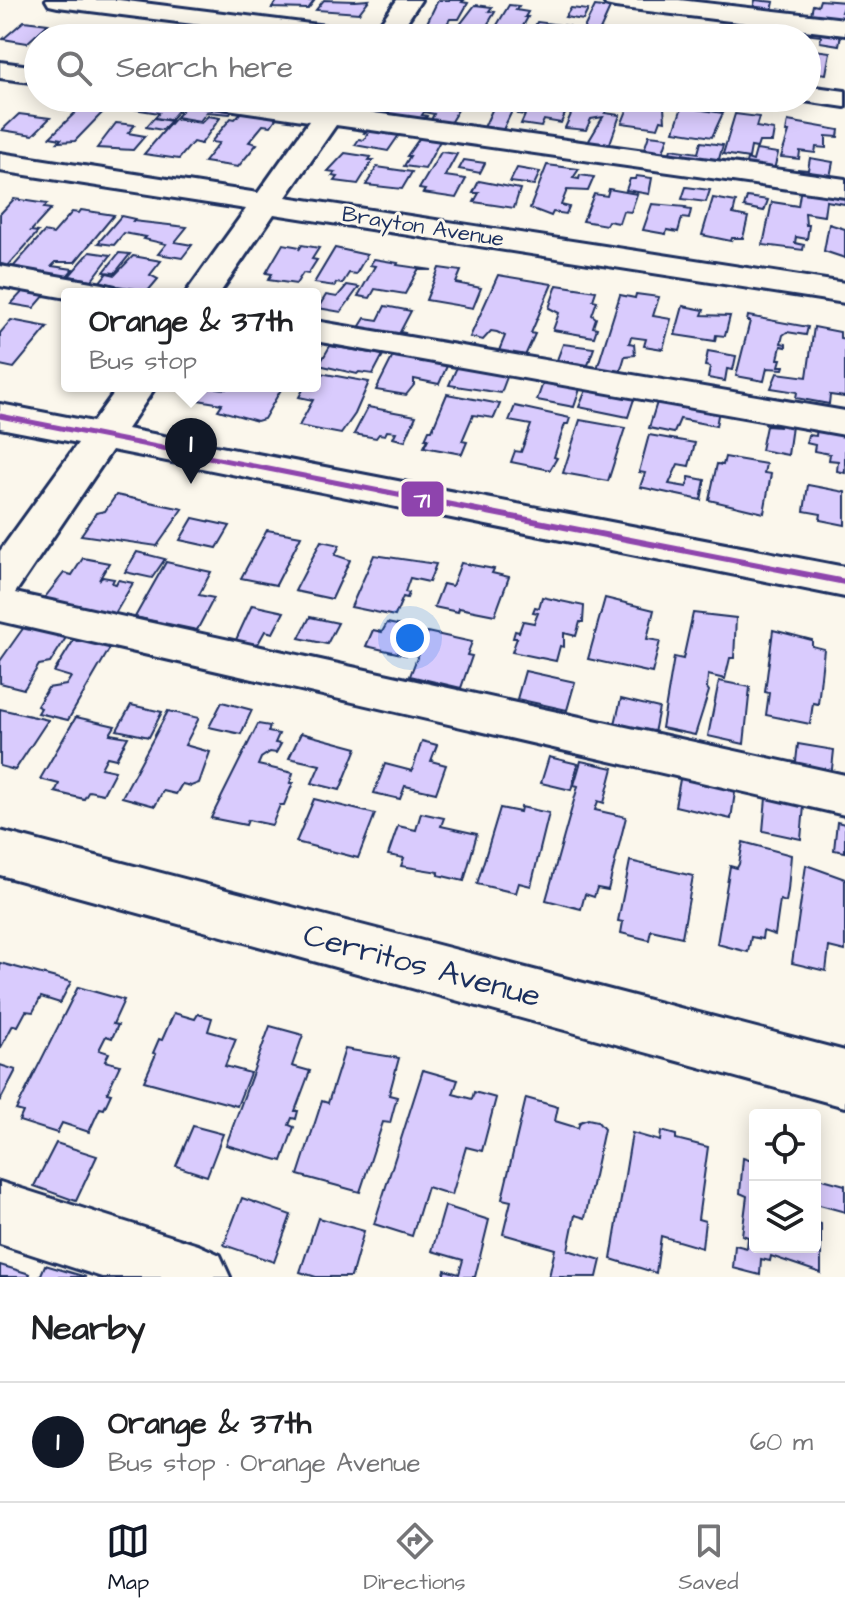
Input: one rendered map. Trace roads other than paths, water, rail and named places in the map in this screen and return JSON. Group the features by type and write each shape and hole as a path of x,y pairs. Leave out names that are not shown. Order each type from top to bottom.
{"street":[{"path":"58,0 253,24"},
{"path":"393,24 409,0"},
{"path":"615,0 819,24"},
{"path":"821,24 845,27"},
{"path":"0,70 24,73"},
{"path":"821,96 845,99"},
{"path":"206,288 331,112"},
{"path":"372,112 845,188"},
{"name":"Brayton Avenue","path":"0,162 845,293"},
{"path":"0,276 69,288"},
{"path":"321,332 845,423"},
{"path":"0,582 134,392"},
{"path":"0,416 845,582"},
{"path":"0,605 845,795"},
{"name":"Cerritos Avenue","path":"0,853 845,1079"},
{"path":"0,1213 198,1277"}],"place":[{"name":"Orange & 37th","path":"191,484"}]}
